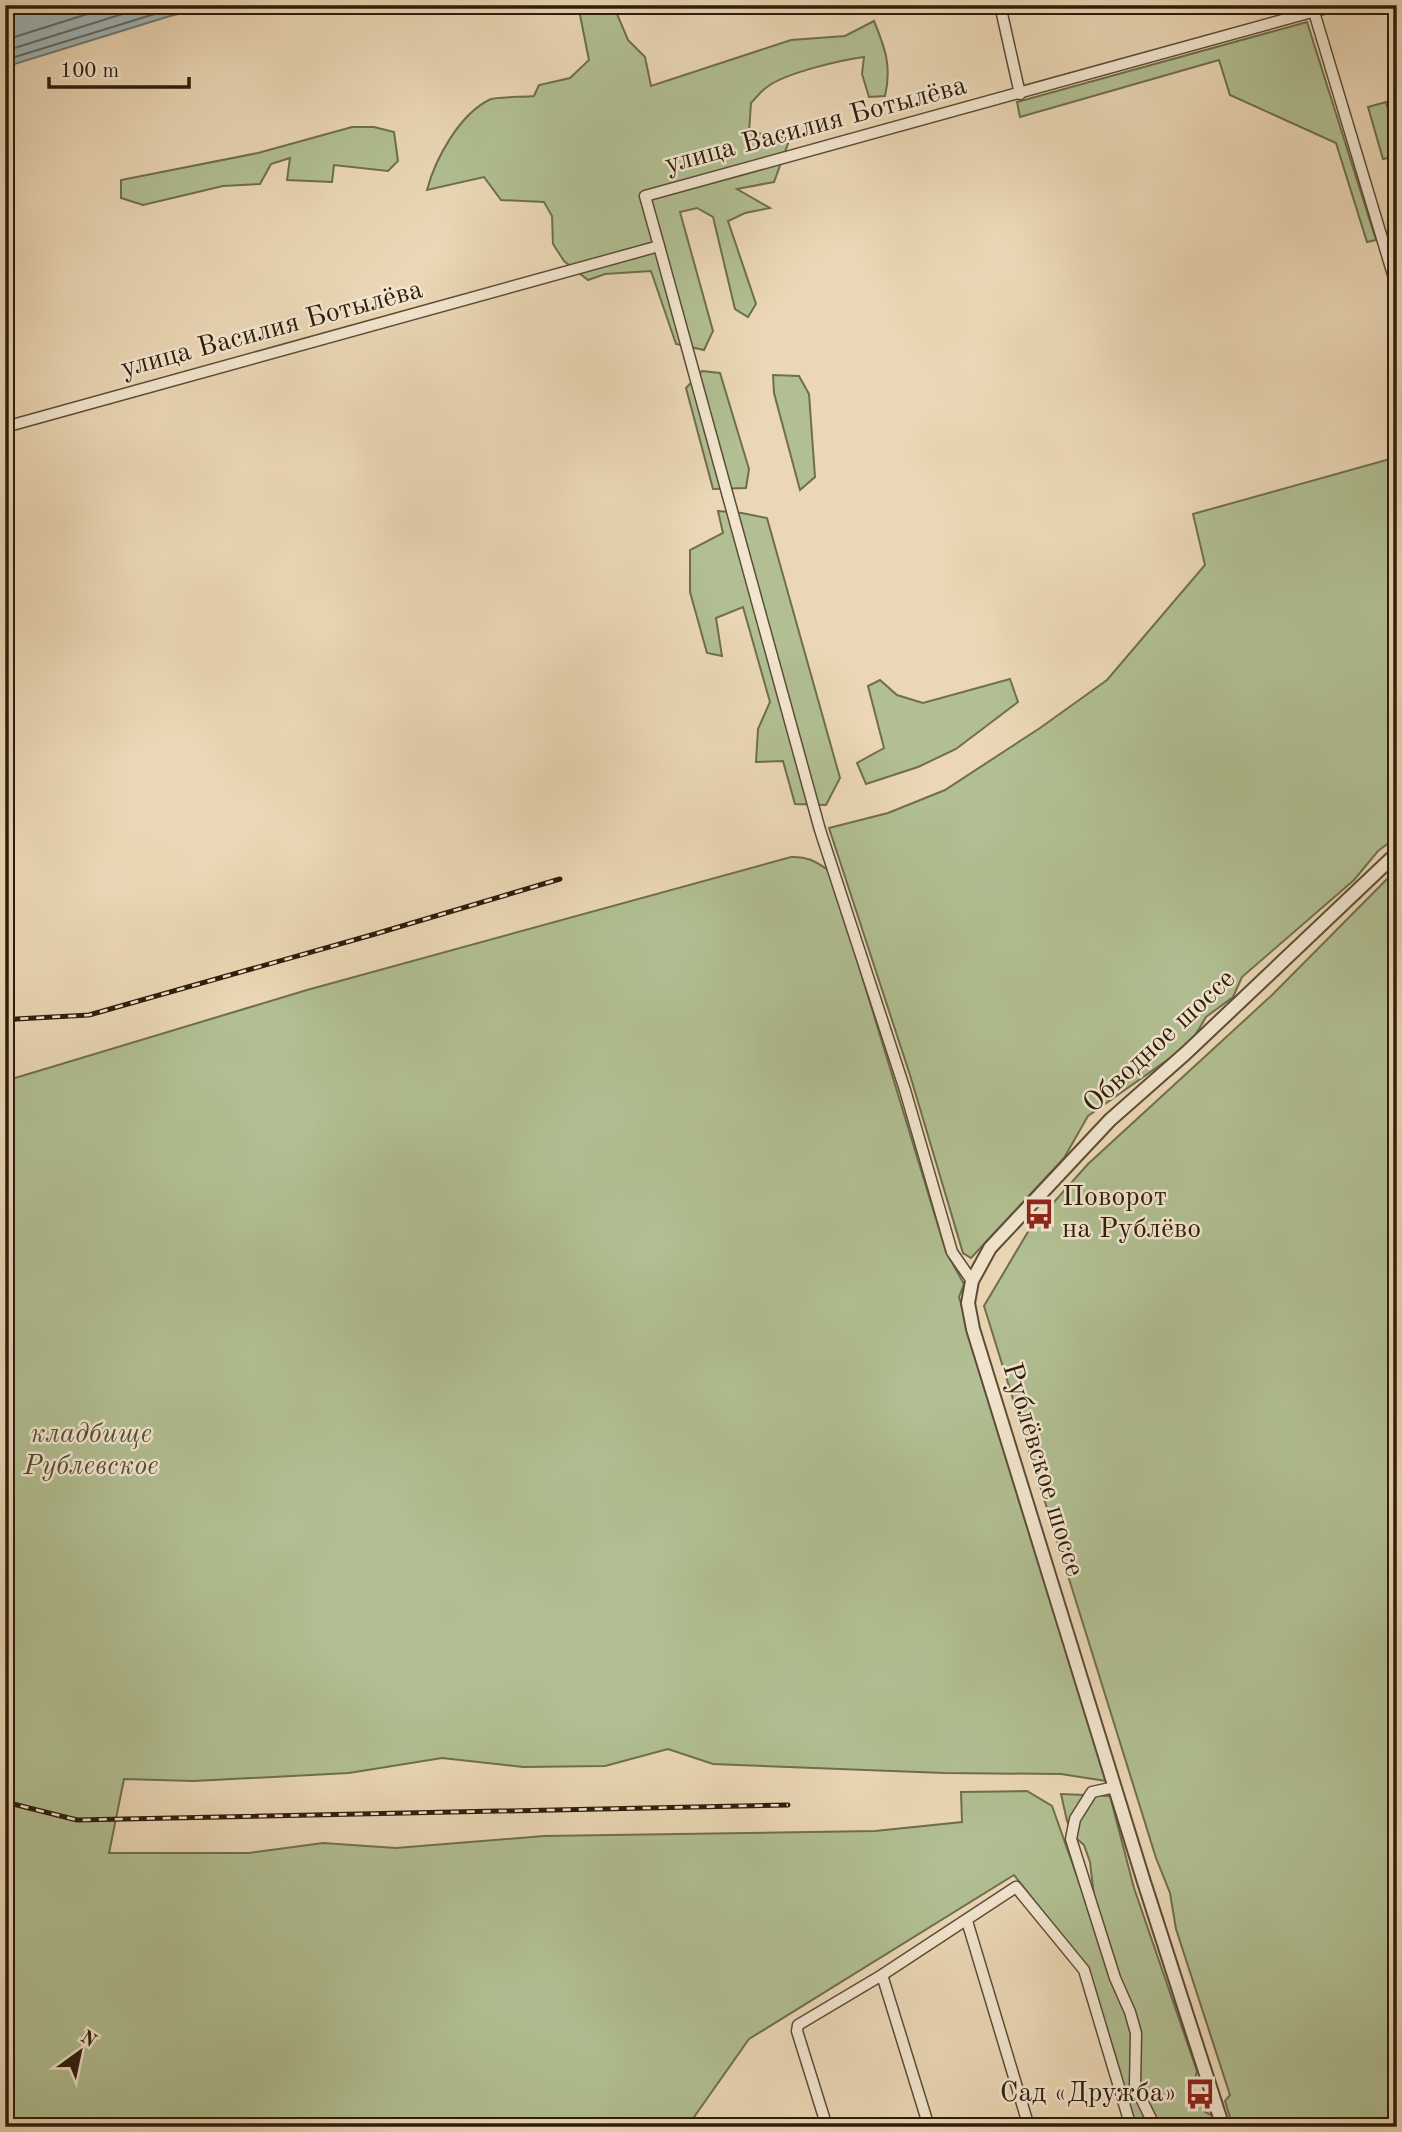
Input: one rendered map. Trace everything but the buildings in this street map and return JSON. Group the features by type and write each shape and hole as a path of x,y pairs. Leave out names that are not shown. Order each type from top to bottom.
{"street":[{"path":"1000,5 1020,94"},
{"name":"улица Василия Ботылёва","path":"5,427 659,246 645,196 1337,5"},
{"path":"1314,12 1397,288"},
{"path":"659,246 820,830 905,1090 952,1252 972,1281"},
{"name":"Обводное шоссе","path":"972,1281 990,1248 1110,1120 1186,1053 1397,853"},
{"name":"Рублёвское шоссе","path":"972,1281 968,1303 973,1329 1223,2127"},
{"path":"1115,1787 1092,1792 1075,1819 1071,1839 1115,1978 1130,2012 1136,2033 1135,2086 1155,2127"},
{"path":"827,2127 797,2031 798,2025 882,1975 1016,1887 1084,1970 1131,2127"},
{"path":"967,1921 1028,2127"},
{"path":"882,1975 929,2127"}],"green space":[{"path":"578,5 620,5 617,14 628,40 645,57 651,86 791,40 845,36 874,21 881,40 888,75 885,96 869,97 862,74 864,57 828,64 787,77 767,87 751,103 749,132 790,138 774,182 737,189 770,208 745,213 728,221 756,304 748,317 735,309 713,217 697,208 680,212 713,331 704,350 676,344 651,271 605,274 588,280 564,261 553,244 552,216 544,202 501,200 484,177 427,190 450,138 480,106 494,98 534,96 539,85 570,78 589,60"},
{"path":"1307,22 1376,240 1367,242 1336,143 1230,95 1219,60 1020,117 1017,102"},
{"path":"1386,102 1397,140 1397,156 1383,159 1368,107"},
{"path":"352,127 374,127 394,132 398,161 388,171 334,165 332,182 287,180 290,158 271,164 260,184 223,186 143,205 121,198 121,180 258,153"},
{"path":"702,371 720,373 749,469 746,488 713,489 686,388"},
{"path":"773,375 799,376 809,394 815,477 800,490 774,393"},
{"path":"1397,457 1397,837 1378,851 1354,880 1242,977 1233,997 1206,1017 1190,1044 1088,1116 1064,1158 971,1258 963,1253 910,1075 829,828 888,813 945,790 1107,680 1205,565 1193,514"},
{"path":"718,511 767,518 840,778 826,805 795,804 783,761 756,762 758,729 770,702 743,607 716,618 722,656 707,653 690,592 690,550 723,533"},
{"path":"1010,679 1018,702 956,749 918,767 866,784 857,763 884,748 868,686 880,680 897,695 923,703"},
{"name":"кладбище Рублевское","path":"791,857 816,862 830,871 946,1252 964,1284 959,1297 1106,1781 1061,1774 944,1773 713,1764 668,1749 605,1766 523,1767 442,1758 349,1773 194,1781 124,1779 109,1853 249,1853 323,1843 396,1848 544,1836 875,1831 962,1822 961,1792 1027,1791 1052,1806 1085,1899 1094,1896 1090,1862 1084,1845 1075,1837 1067,1821 1061,1794 1110,1796 1134,1888 1197,2071 1193,2089 1205,2112 1220,2119 1222,2127 1136,2127 1087,1967 1014,1875 749,2039 687,2127 5,2127 5,1081 307,990"},
{"path":"1397,869 1397,2127 1233,2127 1225,2101 1230,2095 1176,1929 1170,1893 1156,1858 984,1306 1029,1230 1088,1164 1272,995"}],"water":[{"path":"5,5 214,5 5,67"}],"railway":[{"path":"5,1023 16,1019 89,1015 560,879"},
{"path":"5,1802 77,1820 788,1805"}],"place":[{"name":"Поворот на Рублёво","path":"1039,1214"},
{"name":"Сад «Дружба»","path":"1200,2094"}]}
